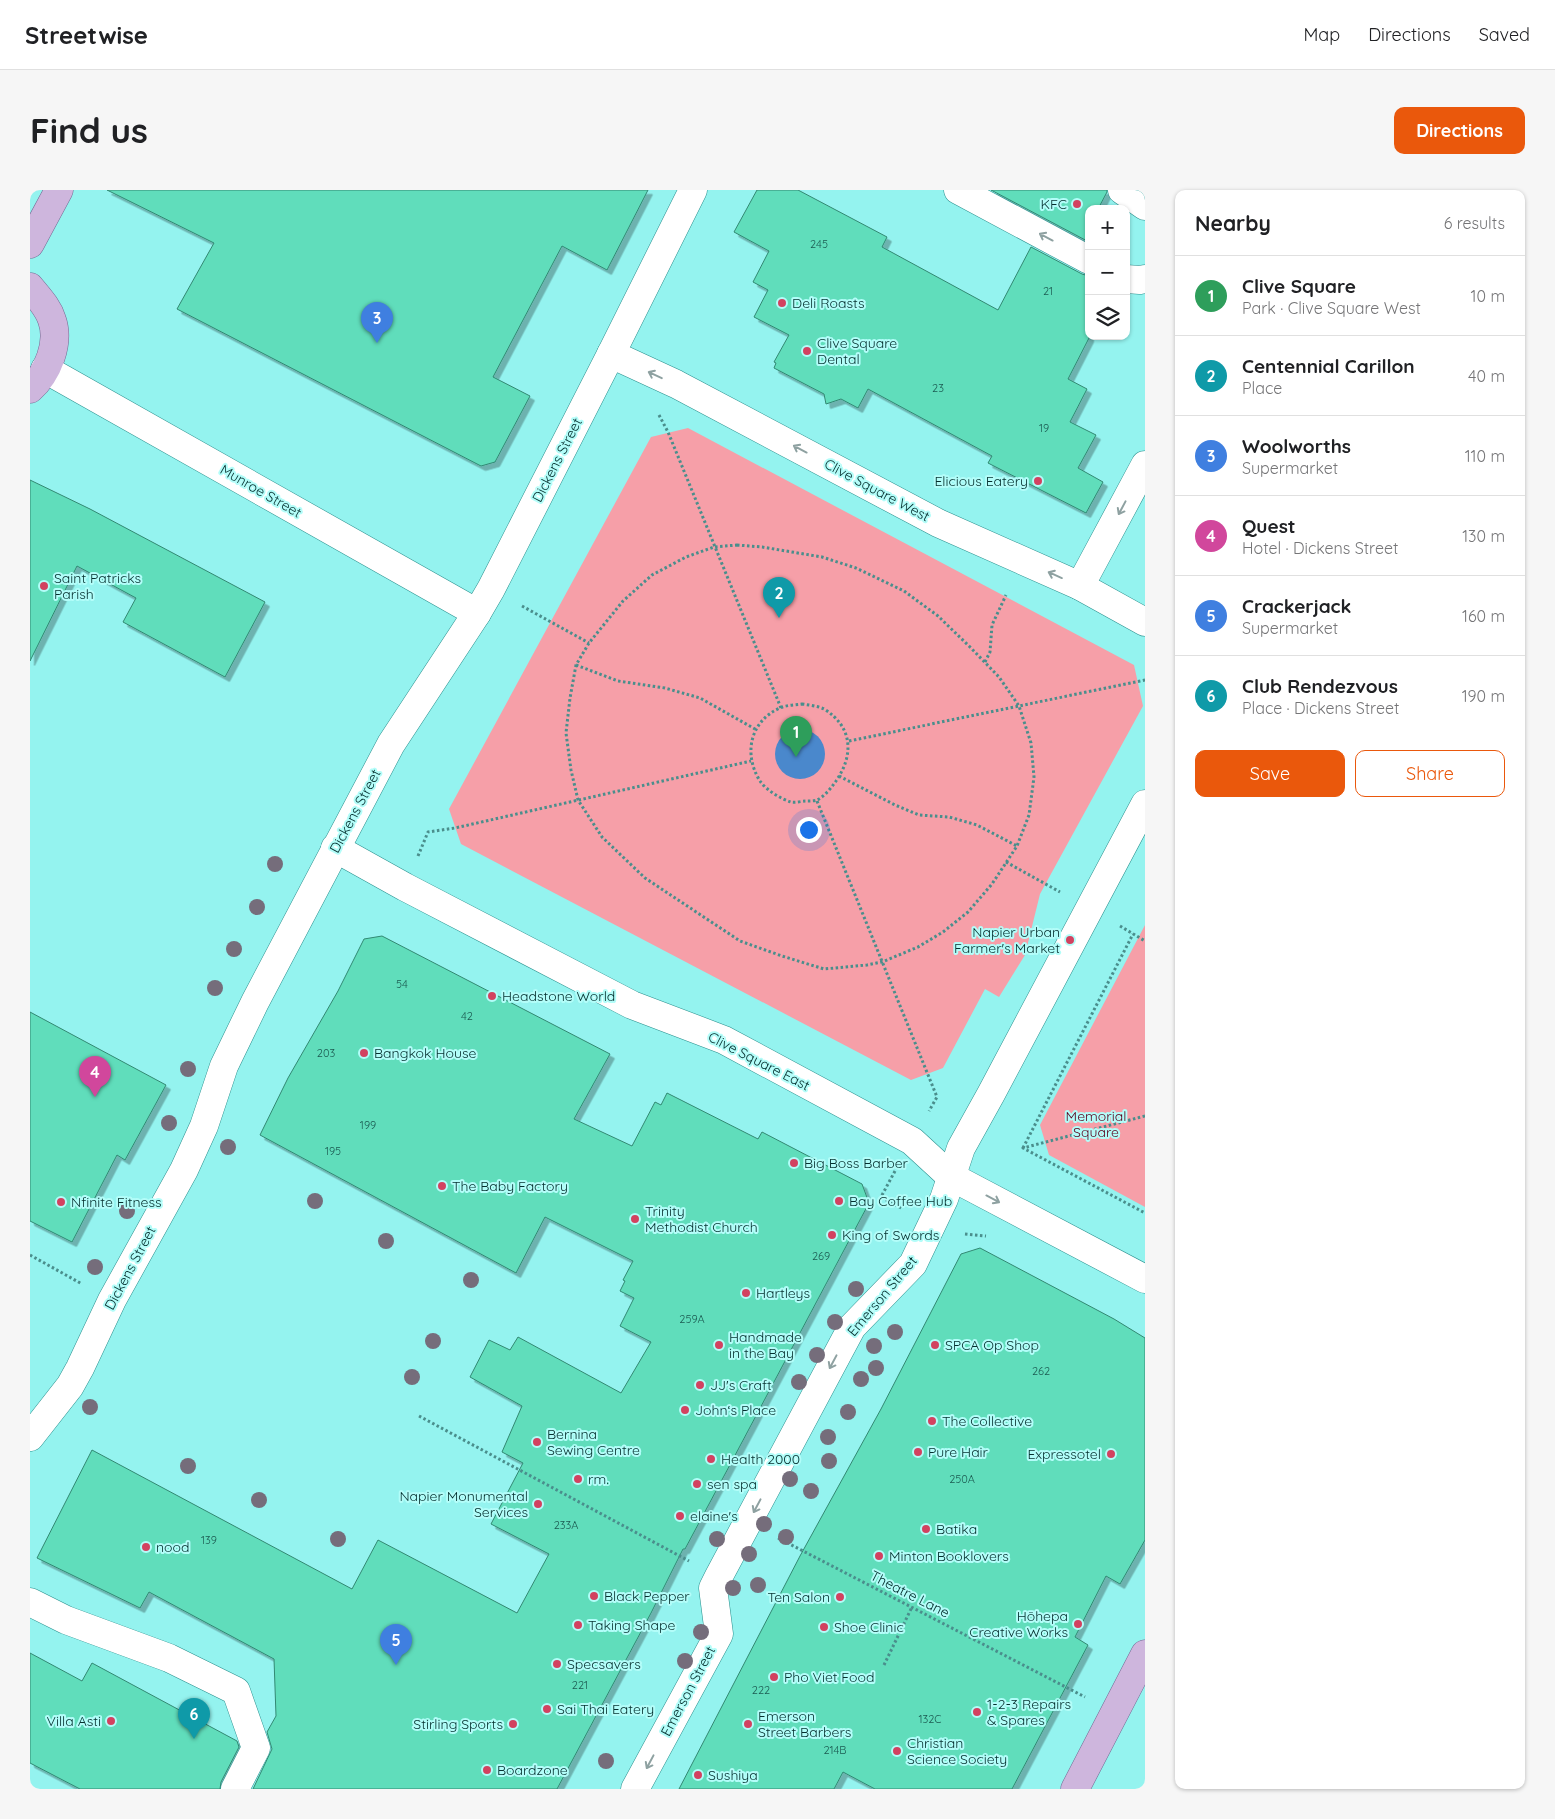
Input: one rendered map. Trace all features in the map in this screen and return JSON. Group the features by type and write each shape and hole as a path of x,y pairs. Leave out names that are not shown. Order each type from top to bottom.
{"main road":[{"path":"30,244 59,190"},
{"path":"30,287 44,304 53,320 55,344 38,379"},
{"path":"1075,1789 1145,1654"}],"street":[{"name":"Dickens Street","path":"30,1437 70,1386 80,1368 112,1300 184,1170 204,1126 224,1066 335,848 391,744 491,589 693,190"},
{"path":"958,190 1085,258"},
{"path":"1122,190 1145,206"},
{"path":"1130,279 1145,279"},
{"name":"Clive Square West","path":"611,354 676,384 938,523 1080,586 1145,622"},
{"name":"Munroe Street","path":"38,379 477,613"},
{"path":"1080,586 1145,465"},
{"name":"Emerson Street","path":"636,1789 719,1634 713,1588 719,1576 852,1327 913,1264 944,1198 961,1148 1145,804"},
{"name":"Clive Square East","path":"335,848 405,887 632,1005 724,1040 912,1141 950,1176 1145,1279"},
{"path":"30,1602 66,1620 170,1658 236,1691 256,1748 235,1789"}],"path":[{"path":"676,384 656,410 668,432 781,708"},
{"path":"737,545 762,547 822,557 856,568 904,591 938,616 999,677 1019,706 1031,743 1034,777 1029,815 1017,846 992,884 968,912 943,932 918,947 882,962 824,968 740,941 645,878 602,837 578,800 571,770 566,733 576,666 589,643 624,601 652,575 686,557 714,547 737,545"},
{"path":"491,589 589,643"},
{"path":"985,662 990,652 992,625 1006,595"},
{"path":"576,666 618,681 665,688 700,698 755,729"},
{"path":"849,741 1145,680"},
{"path":"802,704 823,708 839,722 849,741 846,761 839,776 828,792 816,801 791,802 775,794 760,782 751,761 750,745 755,729 764,717 781,708 802,704"},
{"path":"405,887 428,832 455,828 751,761"},
{"path":"839,776 894,805 919,815 949,817 978,825 1017,846"},
{"path":"816,801 937,1097 894,1173"},
{"path":"1023,1148 1133,934"},
{"path":"1023,1148 1145,1116"},
{"path":"1023,1148 1145,1213"},
{"path":"30,1255 112,1300"},
{"path":"418,1416 719,1576"},
{"name":"Theatre Lane","path":"748,1523 1114,1712"},
{"path":"884,1664 912,1608"}],"green space":[{"path":"688,428 1134,665 1143,706 1040,894 1025,955 999,997 985,989 943,1068 911,1080 461,844 449,809 651,437"},
{"name":"Memorial Square","path":"1145,925 1145,1207 1049,1155 1040,1125"}],"water":[{"path":"805,729 818,736 824,744 824,764 818,772 810,778 795,779 782,772 776,764 775,749 782,736 790,730"}],"building":[{"path":"107,190 648,190 607,270 562,246 493,377 530,396 495,462 481,466 177,309 214,243"},
{"path":"757,190 798,190 887,237 882,247 998,310 1031,247 1085,275 1085,340 1088,340 1068,379 1087,389 1070,422 1096,435 1078,468 1103,482 1086,513 988,463 992,456 868,389 858,408 841,399 826,404 824,394 774,368 776,363 774,362 789,335 754,317 768,290 753,282 769,251 734,232"},
{"name":"KFC","path":"991,190 1107,190 1100,205 1085,205 1085,240"},
{"path":"30,480 90,509 265,602 225,677 123,622 136,598 77,566 30,661"},
{"path":"382,936 610,1054 574,1119 632,1146 655,1102 661,1105 667,1093 758,1139 762,1132 862,1184 869,1203 685,1549 683,1549 557,1789 253,1789 272,1749 267,1732 276,1716 274,1659 149,1592 140,1608 37,1558 92,1450 352,1589 378,1540 517,1613 549,1554 491,1524 523,1463 502,1452 522,1406 470,1377 489,1340 510,1350 518,1337 621,1393 651,1342 620,1326 634,1298 620,1291 625,1281 623,1280 633,1261 545,1217 516,1273 260,1135 288,1078 338,991 364,939"},
{"path":"30,1012 166,1085 125,1160 117,1155 72,1242 30,1221"},
{"path":"980,1248 1114,1319 1145,1338 1145,1540 1120,1584 1106,1576 1075,1637 1088,1645 1012,1789 875,1789 843,1772 834,1789 679,1789 800,1556 881,1409 961,1254"},
{"path":"30,1653 82,1681 92,1663 237,1741 239,1747 221,1782 220,1789 80,1789 30,1763"}],"place":[{"name":"KFC","path":"1077,204"},
{"name":"Deli Roasts","path":"782,303"},
{"name":"Woolworths","path":"377,343"},
{"name":"Clive Square Dental","path":"807,351"},
{"name":"Elicious Eatery","path":"1038,481"},
{"name":"Saint Patricks Parish","path":"44,586"},
{"name":"Centennial Carillon","path":"779,618"},
{"name":"Clive Square","path":"796,757"},
{"name":"Napier Urban Farmer's Market","path":"1070,940"},
{"name":"Headstone World","path":"492,996"},
{"name":"Bangkok House","path":"364,1053"},
{"name":"Quest","path":"95,1097"},
{"name":"Big Boss Barber","path":"794,1163"},
{"name":"The Baby Factory","path":"442,1186"},
{"name":"Bay Coffee Hub","path":"839,1201"},
{"name":"Nfinite Fitness","path":"61,1202"},
{"name":"Trinity Methodist Church","path":"635,1219"},
{"name":"King of Swords","path":"832,1235"},
{"name":"Hartleys","path":"746,1293"},
{"name":"Handmade in the Bay","path":"719,1345"},
{"name":"SPCA Op Shop","path":"935,1345"},
{"name":"JJ's Craft","path":"700,1385"},
{"name":"John‘s Place","path":"685,1410"},
{"name":"The Collective","path":"932,1421"},
{"name":"Bernina Sewing Centre","path":"537,1442"},
{"name":"Pure Hair","path":"918,1452"},
{"name":"Expressotel","path":"1111,1454"},
{"name":"Health 2000","path":"711,1459"},
{"name":"rm.","path":"578,1479"},
{"name":"sen spa","path":"697,1484"},
{"name":"Napier Monumental Services","path":"538,1504"},
{"name":"elaine's","path":"680,1516"},
{"name":"Batika","path":"926,1529"},
{"name":"nood","path":"146,1547"},
{"name":"Minton Booklovers","path":"879,1556"},
{"name":"Black Pepper","path":"594,1596"},
{"name":"Ten Salon","path":"840,1597"},
{"name":"Hōhepa Creative Works","path":"1078,1624"},
{"name":"Taking Shape","path":"578,1625"},
{"name":"Shoe Clinic","path":"824,1627"},
{"name":"Specsavers","path":"557,1664"},
{"name":"Crackerjack","path":"396,1665"},
{"name":"Pho Viet Food","path":"774,1677"},
{"name":"Sai Thai Eatery","path":"547,1709"},
{"name":"1-2-3 Repairs & Spares","path":"977,1712"},
{"name":"Villa Asti","path":"111,1721"},
{"name":"Stirling Sports","path":"513,1724"},
{"name":"Emerson Street Barbers","path":"748,1724"},
{"name":"Club Rendezvous","path":"194,1739"},
{"name":"Christian Science Society","path":"897,1751"},
{"name":"Boardzone","path":"487,1770"},
{"name":"Sushiya","path":"698,1775"}]}
